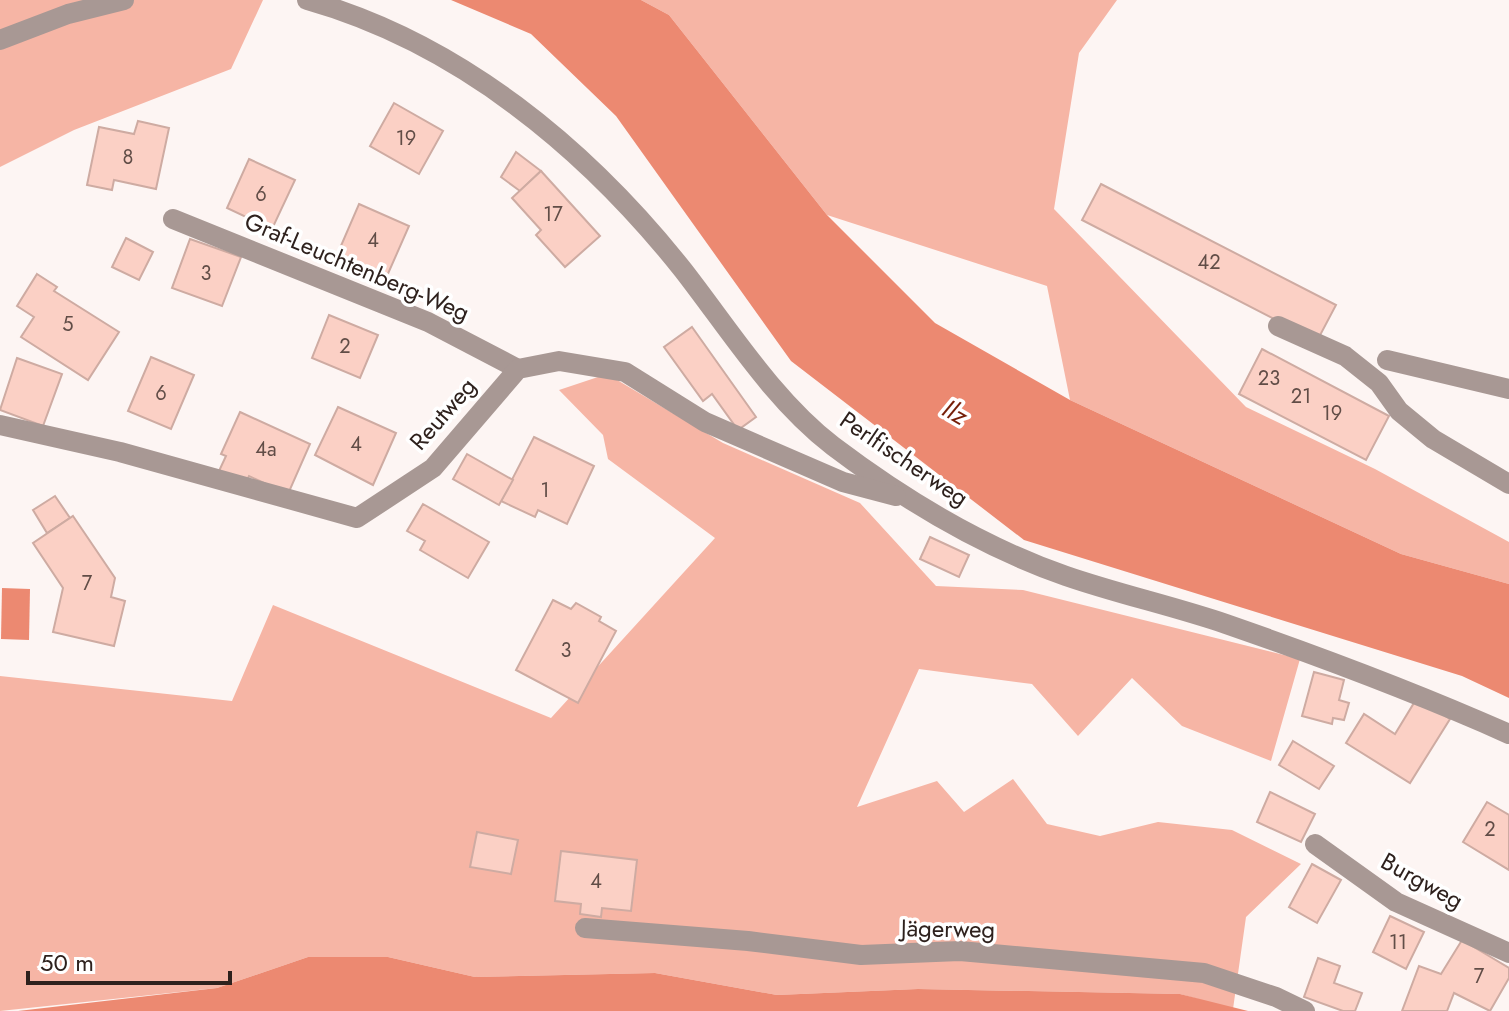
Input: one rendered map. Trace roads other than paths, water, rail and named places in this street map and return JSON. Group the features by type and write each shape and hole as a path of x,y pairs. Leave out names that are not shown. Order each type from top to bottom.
{"street":[{"path":"0,40 68,14 124,0"},
{"name":"Perlfischerweg","path":"307,0 347,12 429,50 537,121 581,158 679,265 786,402 831,445 947,522 1063,575 1224,623 1447,706 1509,734"},
{"name":"Graf-Leuchtenberg-Weg","path":"173,219 428,322 518,369"},
{"path":"1278,326 1345,356 1379,383 1399,411 1433,439 1509,484"},
{"path":"1387,360 1509,389"},
{"path":"518,369 559,361 625,372 705,422 802,466 843,482 912,499"},
{"name":"Reutweg","path":"0,425 120,452 264,495 357,518 433,468 518,369"},
{"name":"Burgweg","path":"1315,844 1396,902 1509,953"},
{"name":"Jägerweg","path":"585,928 748,941 861,955 960,951 1204,973 1276,997 1305,1011"}],"water":[{"name":"Ilz","path":"451,0 641,0 669,15 827,215 935,323 1070,400 1401,554 1509,584 1509,698 1462,676 1024,540 791,361 616,116 531,34"},
{"path":"2,588 30,589 29,640 1,639"},
{"path":"308,957 388,957 475,977 655,973 777,995 918,989 1180,994 1248,1011 18,1011 217,988"}]}
